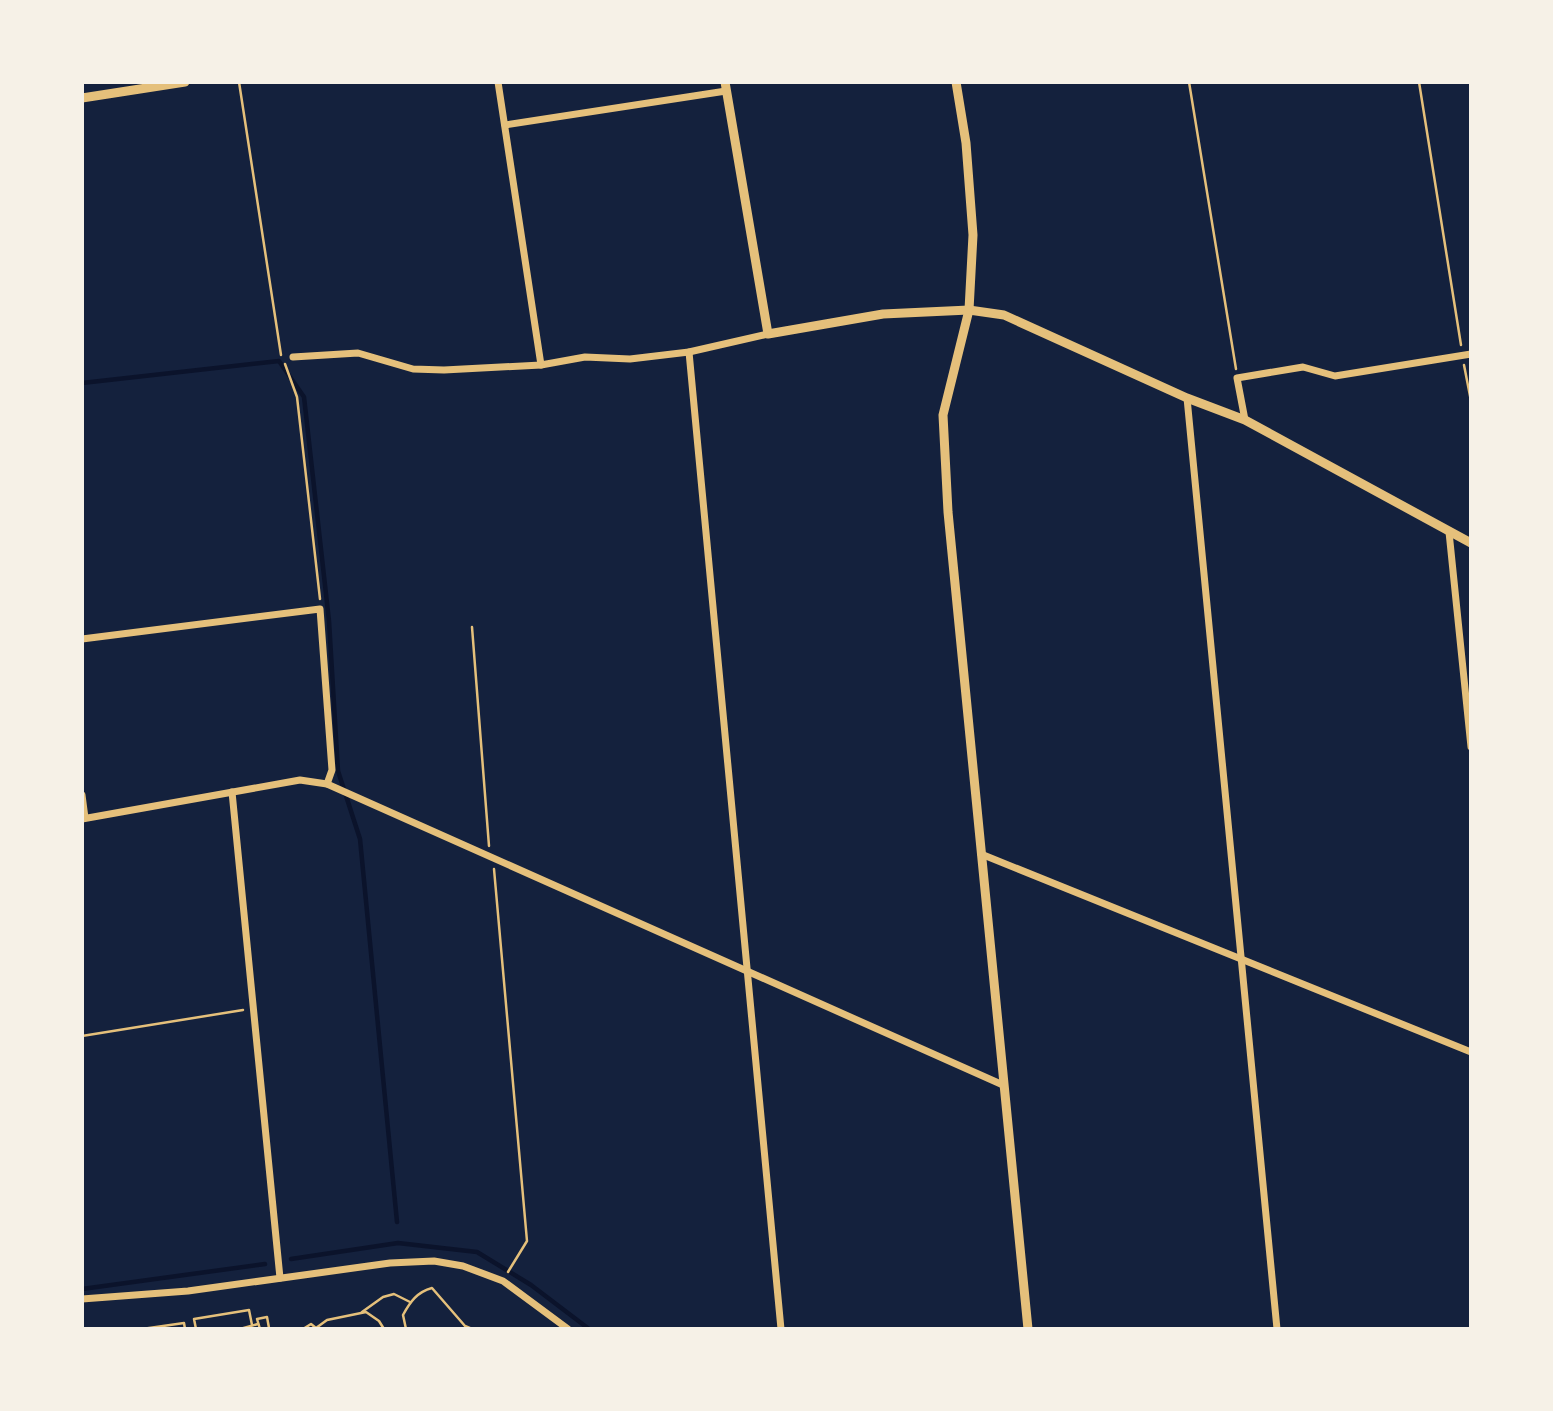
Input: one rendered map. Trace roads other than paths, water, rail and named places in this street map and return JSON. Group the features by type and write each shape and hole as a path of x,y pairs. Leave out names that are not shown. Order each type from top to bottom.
{"street":[{"path":"82,98 185,82"},
{"path":"498,82 541,365"},
{"path":"956,82 966,143 973,235 969,310 943,415 948,512 1028,1329"},
{"path":"505,125 725,87 768,334"},
{"path":"293,357 358,353 413,369 541,365 585,357 630,359 689,352 768,334 883,314 969,310 1003,315 1187,398 1245,420 1471,543"},
{"path":"689,352 781,1329"},
{"path":"1245,420 1237,378 1303,367 1335,376 1467,354"},
{"path":"1187,398 1277,1329"},
{"path":"1449,532 1471,747"},
{"path":"82,639 320,609 332,770 327,784"},
{"path":"82,795 84,818 300,780 327,784 1003,1085"},
{"path":"232,792 279,1278"},
{"path":"981,854 1241,956 1471,1052"},
{"path":"82,1299 188,1291 434,1261 463,1266 503,1281 568,1329"}],"waterway":[{"path":"82,383 279,361 304,397 329,621 338,771 360,839 397,1222"},
{"path":"291,1259 398,1243 477,1252 531,1285 589,1329"},
{"path":"82,1289 265,1264"}]}
